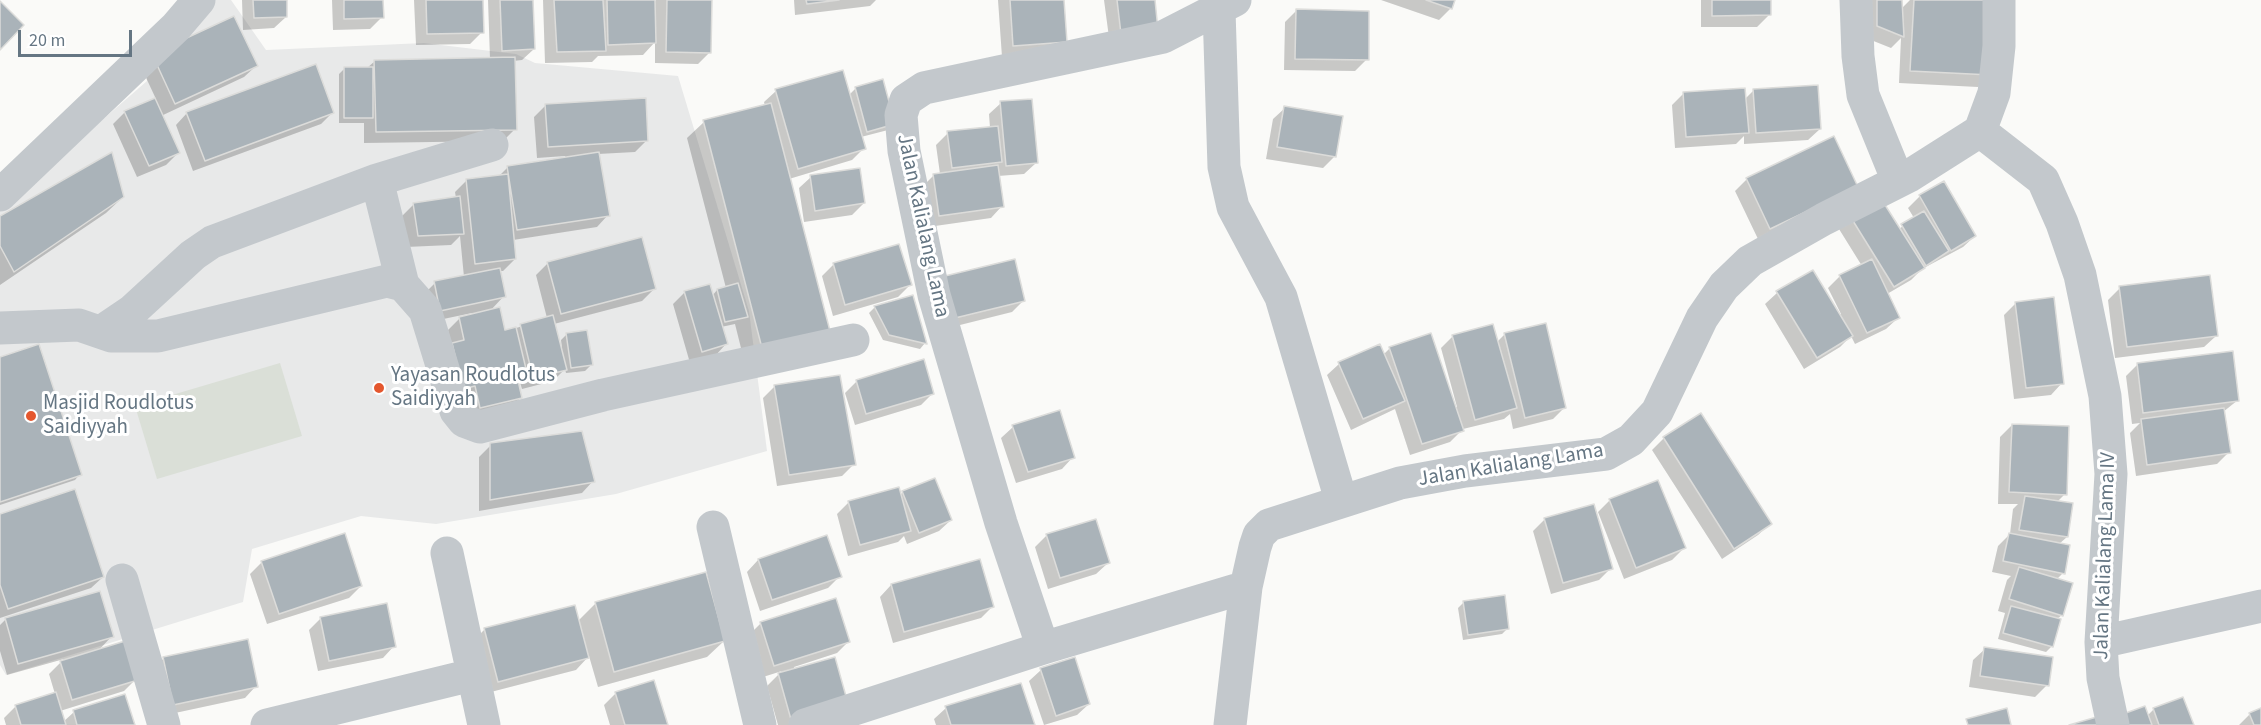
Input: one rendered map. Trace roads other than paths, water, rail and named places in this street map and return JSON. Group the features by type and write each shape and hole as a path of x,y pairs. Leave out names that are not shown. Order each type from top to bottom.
{"street":[{"path":"0,195 176,27 199,0"},
{"path":"1856,0 1857,56 1863,95 1898,182"},
{"path":"1990,138 1999,46 1999,0"},
{"path":"1227,5 1224,167 1233,207 1281,297 1341,500"},
{"name":"Jalan Kalialang Lama","path":"1043,648 1001,523 934,295 904,151 900,116 906,100 924,88 1163,37 1227,5"},
{"name":"Jalan Kalialang Lama","path":"1230,725 1246,587 1254,547 1259,535 1269,525 1341,500 1400,483 1466,471 1606,454 1631,440 1657,412 1702,318 1732,278 1759,256 1824,219 1990,138"},
{"name":"Jalan Kalialang Lama IV","path":"1990,138 2043,180 2062,223 2080,275 2105,396 2111,474 2101,642 2103,678 2113,725"},
{"path":"101,332 132,311 193,255 212,242 377,180 492,145"},
{"path":"377,180 402,285 425,310 456,411 464,421 480,427 603,395 853,340"},
{"path":"0,328 79,325 119,337 158,336 387,282 402,285"},
{"path":"713,527 760,725"},
{"path":"447,553 484,725"},
{"path":"122,580 164,725"},
{"path":"805,725 1043,648 1246,587"},
{"path":"2101,642 2261,606"},
{"path":"267,725 472,675"}],"place":[{"name":"Yayasan Roudlotus Saidiyyah","path":"379,388"},
{"name":"Masjid Roudlotus Saidiyyah","path":"31,416"}]}
